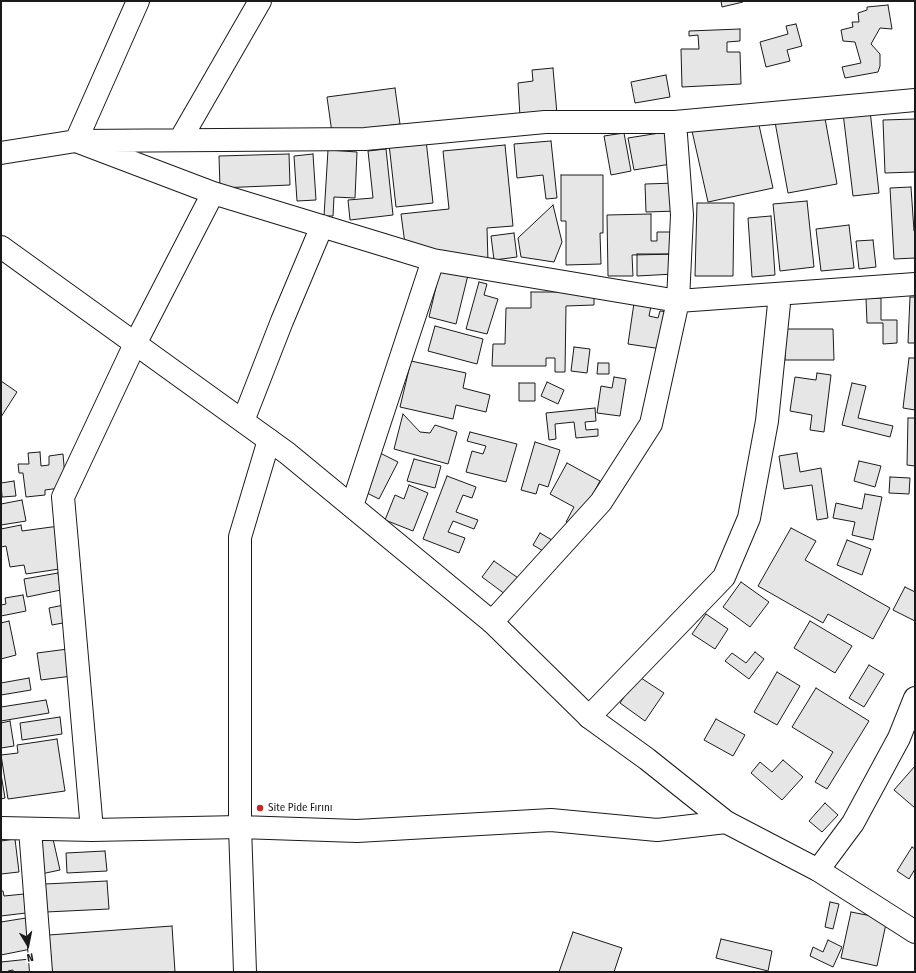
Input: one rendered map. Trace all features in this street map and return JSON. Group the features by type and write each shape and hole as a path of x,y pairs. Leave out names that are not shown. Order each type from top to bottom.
{"street":[{"path":"76,140 138,1"},
{"path":"180,140 260,1"},
{"path":"1,153 76,140 365,139 545,122 676,122 915,100"},
{"path":"492,622 601,502 651,424 678,301 682,215 676,122"},
{"path":"76,140 213,193 433,260 678,301 915,284"},
{"path":"92,830 63,497 135,344 213,193"},
{"path":"243,421 282,321 322,226"},
{"path":"1,247 287,453 492,622 589,717 647,759 726,822 818,870 915,932"},
{"path":"352,506 433,260"},
{"path":"589,717 724,577 749,518 767,421 780,294"},
{"path":"245,972 240,827 240,537 269,440"},
{"path":"818,870 853,823 899,738 915,698"},
{"path":"1,828 92,830 240,827 357,831 552,820 657,830 726,822"},
{"path":"30,829 41,972"}],"building":[{"path":"721,1 743,1 743,2 722,7"},
{"path":"888,5 892,29 880,28 871,44 880,54 880,66 878,72 845,78 842,67 861,63 855,42 843,41 841,30 853,27 852,22 859,22 858,13 867,10 867,7"},
{"path":"796,24 802,46 787,50 790,61 766,67 760,42 788,34 786,26"},
{"path":"740,29 740,41 727,42 727,52 740,52 741,84 682,87 681,49 699,49 698,35 689,36 689,31"},
{"path":"553,68 557,114 520,117 518,83 533,81 532,70"},
{"path":"666,75 670,97 635,103 631,82"},
{"path":"395,88 400,124 332,133 327,97"},
{"path":"870,110 879,193 853,196 843,113"},
{"path":"824,113 837,184 788,193 775,122"},
{"path":"757,116 773,188 708,202 692,131"},
{"path":"915,119 915,172 885,173 883,120"},
{"path":"666,132 671,164 634,170 628,138"},
{"path":"624,133 631,171 611,175 604,136"},
{"path":"426,140 433,203 396,207 389,144"},
{"path":"551,141 557,198 546,199 543,175 517,178 514,144"},
{"path":"505,145 513,226 487,228 488,262 405,244 401,214 449,209 443,151"},
{"path":"386,149 393,215 350,220 348,200 373,198 368,151"},
{"path":"328,150 357,152 355,198 334,197 333,216 324,216"},
{"path":"289,154 290,185 220,188 219,156"},
{"path":"313,154 316,200 297,201 294,156"},
{"path":"561,175 603,175 603,233 600,233 601,264 566,265 566,221 561,221"},
{"path":"676,183 677,211 646,212 645,184"},
{"path":"911,187 915,231 915,258 894,259 890,188"},
{"path":"807,201 814,267 780,271 773,204"},
{"path":"697,203 734,203 733,276 695,276"},
{"path":"553,205 562,242 554,262 521,257 518,238"},
{"path":"651,214 651,241 657,241 657,232 675,232 676,254 632,255 633,276 608,276 607,215"},
{"path":"771,216 775,275 752,277 748,218"},
{"path":"849,225 854,268 821,271 816,229"},
{"path":"514,233 517,257 494,260 491,236"},
{"path":"873,240 876,267 859,269 856,241"},
{"path":"637,254 673,254 674,274 637,276"},
{"path":"440,270 468,275 456,324 429,317"},
{"path":"479,282 487,284 484,295 498,299 487,334 466,329"},
{"path":"531,292 594,292 594,305 566,306 565,372 555,372 555,358 546,358 546,366 492,366 493,344 505,344 506,308 531,308"},
{"path":"910,297 915,297 915,343 908,343"},
{"path":"866,298 881,298 881,320 897,320 897,343 883,344 883,323 867,323"},
{"path":"634,303 651,306 649,316 658,318 660,311 668,312 662,349 628,344"},
{"path":"435,326 483,339 477,364 428,351"},
{"path":"785,329 833,329 834,360 785,360"},
{"path":"574,347 590,349 587,373 571,371"},
{"path":"909,358 915,358 915,410 903,408"},
{"path":"411,361 466,373 463,388 490,395 486,412 456,405 453,419 400,407"},
{"path":"598,363 609,363 609,374 597,374"},
{"path":"817,373 831,375 824,432 810,430 812,415 790,411 795,377 816,380"},
{"path":"614,377 626,379 620,416 597,413 601,386 612,388"},
{"path":"1,381 17,392 1,417"},
{"path":"547,382 564,390 558,404 541,396"},
{"path":"519,383 535,383 535,401 519,401"},
{"path":"852,383 866,386 858,418 893,426 890,437 842,425"},
{"path":"595,408 596,421 585,422 586,430 598,429 598,436 576,438 574,422 555,424 556,439 549,440 546,413"},
{"path":"403,414 420,432 430,433 435,425 457,432 448,464 394,449"},
{"path":"908,418 915,418 915,466 907,465"},
{"path":"470,432 517,444 506,482 466,472 472,451 483,454 486,446 467,441"},
{"path":"535,442 560,450 548,487 539,484 536,494 521,490"},
{"path":"40,452 41,466 49,465 49,456 63,454 65,477 60,478 60,488 45,490 45,495 26,497 23,473 19,473 18,464 29,464 28,453"},
{"path":"380,453 398,462 379,499 361,490"},
{"path":"797,453 800,472 821,468 828,518 817,520 812,485 784,489 779,456"},
{"path":"414,459 441,466 435,488 407,481"},
{"path":"859,461 881,466 875,487 854,481"},
{"path":"567,463 600,481 575,527 566,522 574,507 550,494"},
{"path":"447,476 476,487 472,498 463,495 456,512 478,520 474,529 453,521 448,532 465,538 459,553 423,539"},
{"path":"890,477 910,478 909,494 889,493"},
{"path":"14,481 16,496 2,497 1,483"},
{"path":"409,485 428,493 413,531 385,520 395,495 404,499"},
{"path":"865,494 882,497 873,540 852,535 855,522 833,518 836,503 862,509"},
{"path":"22,500 26,521 1,525 1,504"},
{"path":"21,525 22,531 59,526 66,568 26,574 24,565 10,567 6,546 1,547 1,529"},
{"path":"791,528 816,541 805,560 890,608 873,639 828,614 823,623 758,586"},
{"path":"540,533 557,543 550,555 533,545"},
{"path":"847,540 871,549 862,575 837,565"},
{"path":"494,561 521,580 509,597 482,577"},
{"path":"58,573 61,590 27,597 24,579"},
{"path":"741,582 769,602 750,627 723,607"},
{"path":"905,587 915,592 915,621 893,610"},
{"path":"23,595 26,611 1,616 1,605 6,604 5,598"},
{"path":"64,605 68,622 52,625 49,608"},
{"path":"706,614 728,629 715,649 692,634"},
{"path":"9,621 16,655 1,659 1,623"},
{"path":"810,621 852,646 835,673 794,648"},
{"path":"68,649 72,676 41,680 37,653"},
{"path":"755,652 764,659 749,679 725,661 732,653 746,663"},
{"path":"869,665 884,674 864,707 849,698"},
{"path":"777,672 800,686 777,725 754,712"},
{"path":"638,676 664,693 645,721 620,703"},
{"path":"29,678 31,690 1,695 1,683"},
{"path":"816,688 869,721 827,789 815,782 833,752 792,727"},
{"path":"46,700 49,713 1,721 1,707"},
{"path":"60,717 62,734 22,740 20,723"},
{"path":"716,719 745,735 733,756 704,740"},
{"path":"10,721 14,746 1,748 1,723"},
{"path":"57,739 65,791 8,799 1,755 18,753 17,745"},
{"path":"783,760 803,777 782,800 751,773 760,762 772,772"},
{"path":"915,766 915,808 894,790"},
{"path":"1,774 5,798 1,799"},
{"path":"825,803 838,815 822,832 809,821"},
{"path":"15,839 19,872 1,874 1,841"},
{"path":"53,839 60,870 41,874 34,842"},
{"path":"912,847 915,849 915,869 909,879 897,871"},
{"path":"105,851 107,871 67,873 66,853"},
{"path":"107,881 109,909 46,912 45,884"},
{"path":"1,891 3,891 4,896 24,894 26,913 1,916"},
{"path":"830,902 839,904 833,929 825,927"},
{"path":"851,912 887,919 877,966 841,958"},
{"path":"26,918 31,949 1,955 1,922"},
{"path":"172,926 175,972 52,972 49,935"},
{"path":"573,932 622,948 614,972 559,972"},
{"path":"721,939 772,951 768,971 716,958"},
{"path":"828,940 842,947 833,967 810,956 813,947 823,952"},
{"path":"30,959 31,972 13,972 13,970 1,972 1,962"}],"place":[{"name":"Site Pide Fırını","path":"260,808"}]}
